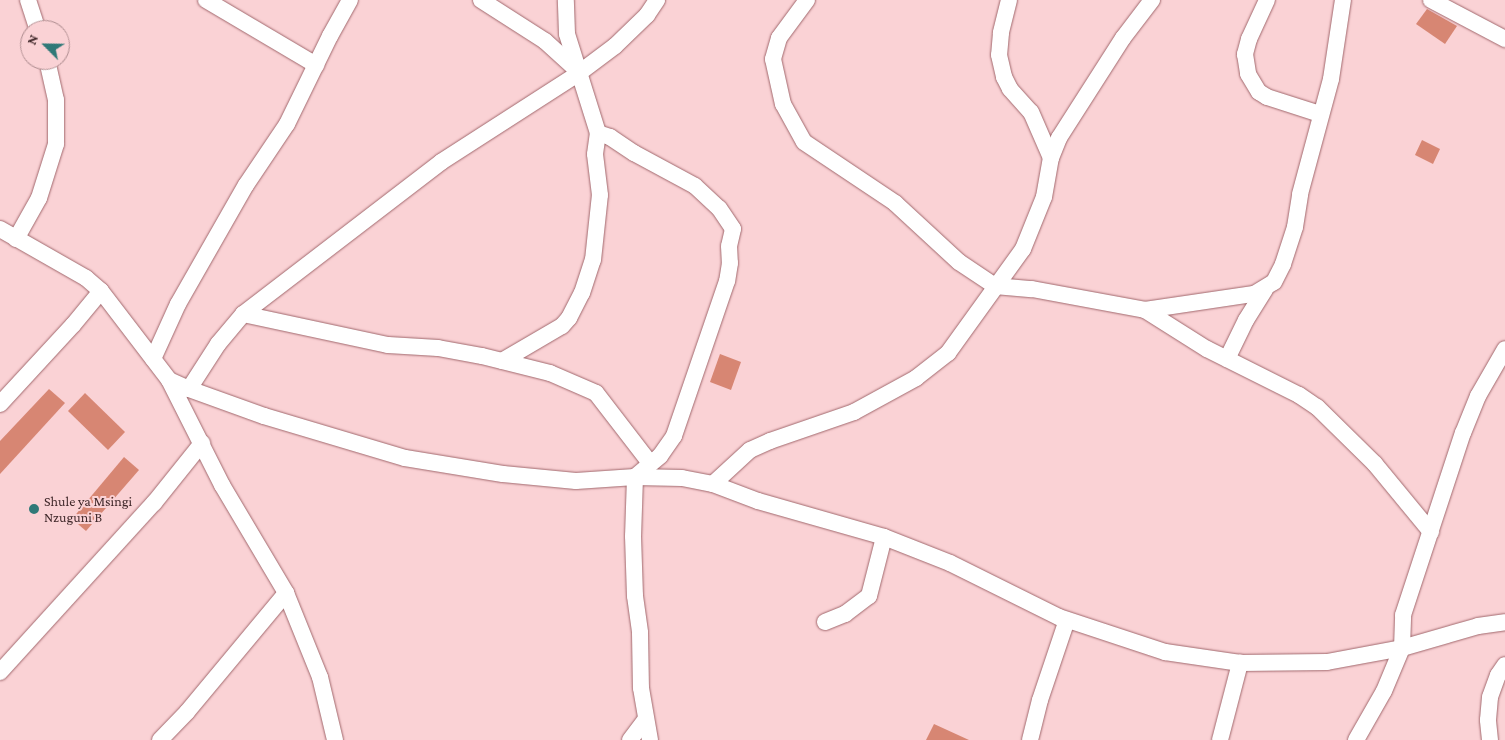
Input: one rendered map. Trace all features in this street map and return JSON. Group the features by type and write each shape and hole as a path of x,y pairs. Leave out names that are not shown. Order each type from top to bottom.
{"street":[{"path":"206,0 316,65"},
{"path":"153,359 178,304 246,185 287,124 350,0"},
{"path":"480,0 545,41 579,73"},
{"path":"502,361 562,326 570,318 582,293 593,260 600,195 595,154 598,133 567,34 566,0"},
{"path":"189,390 218,344 243,314 441,162 579,73 632,31 657,0"},
{"path":"807,0 786,26 774,51 776,78 783,104 794,128 804,142 815,152 895,203 958,262 995,286 1032,289 1145,310 1254,294 1274,282 1283,264 1292,236 1297,204 1331,79 1338,48 1343,0"},
{"path":"1010,0 1001,33 999,55 1004,77 1010,89 1031,112 1051,158"},
{"path":"713,484 750,450 854,412 916,378 937,362 958,341 995,286 1023,249 1044,197 1051,158 1059,138 1123,38 1152,0"},
{"path":"1432,0 1505,39"},
{"path":"30,2 35,20"},
{"path":"1260,3 1245,54 1248,74 1259,92 1267,97 1320,114"},
{"path":"16,239 39,198 56,144 56,100 49,70"},
{"path":"598,133 610,137 634,153 695,186 719,208 732,226 727,281 674,436 660,456 635,477 633,536 635,586 646,719 650,740"},
{"path":"0,229 86,278 101,290 169,380 222,485 286,592 320,677 335,740"},
{"path":"1227,359 1246,320 1265,289"},
{"path":"0,404 73,325 101,290"},
{"path":"1145,310 1227,359 1269,378 1317,408 1375,464 1431,532"},
{"path":"243,314 388,345 438,348 550,373 596,393 650,463"},
{"path":"1356,740 1384,690 1402,648 1403,615 1463,433 1478,396 1505,349"},
{"path":"169,380 189,390 320,435 404,458 503,474 576,481 635,477 682,478 713,484 758,501 884,537 950,563 1067,620 1165,652 1240,663 1327,662 1402,648 1478,626 1505,622"},
{"path":"0,672 154,503 202,443"},
{"path":"825,622 845,614 869,596 884,537"},
{"path":"160,740 187,712 286,592"},
{"path":"1030,740 1040,700 1067,620"},
{"path":"1220,740 1240,663"},
{"path":"1490,740 1488,720 1490,697 1498,675 1505,665"},
{"path":"630,740 646,719"}],"building":[{"path":"1427,9 1457,26 1445,44 1416,24"},
{"path":"1422,140 1440,149 1433,164 1415,155"},
{"path":"720,354 741,362 731,390 710,382"},
{"path":"49,389 65,403 0,474 0,441"},
{"path":"85,393 125,432 108,450 68,411"},
{"path":"124,457 139,470 86,531 72,519"},
{"path":"934,724 969,740 926,740"}],"place":[{"name":"Shule ya Msingi Nzuguni B","path":"34,509"}]}
